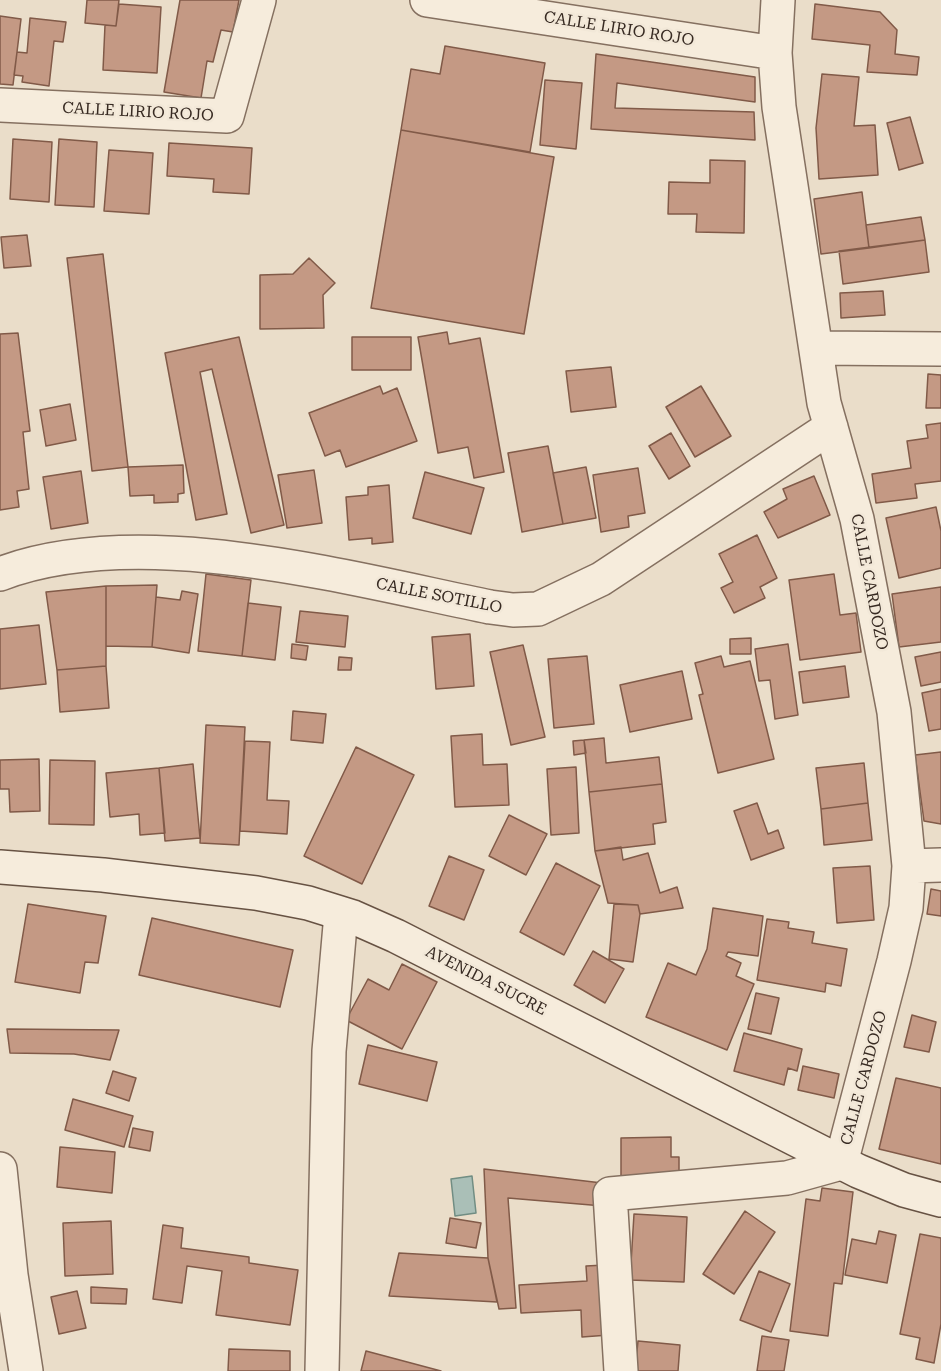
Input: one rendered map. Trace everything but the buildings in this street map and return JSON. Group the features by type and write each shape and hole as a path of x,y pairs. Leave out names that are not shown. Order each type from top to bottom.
{"street":[{"name":"CALLE LIRIO ROJO","path":"0,105 227,116 259,0"},
{"name":"CALLE LIRIO ROJO","path":"427,0 775,53"},
{"name":"CALLE CARDOZO","path":"778,0 775,53 779,107 824,403 857,519 925,865 906,908 841,1162"},
{"path":"816,348 941,349"},
{"name":"CALLE SOTILLO","path":"0,574 60,557 104,554 178,554 287,567 490,607 513,610 538,609 601,579 831,427"},
{"name":"AVENIDA SUCRE","path":"0,867 103,874 256,893 308,903 341,914 396,936 841,1162 904,1190 941,1200"},
{"path":"322,1371 329,1051 341,914"},
{"path":"621,1371 610,1194 788,1178 841,1162"},
{"path":"0,1169 17,1368"}],"shaded area":[{"path":"472,1176 476,1213 455,1216 451,1179"}]}
